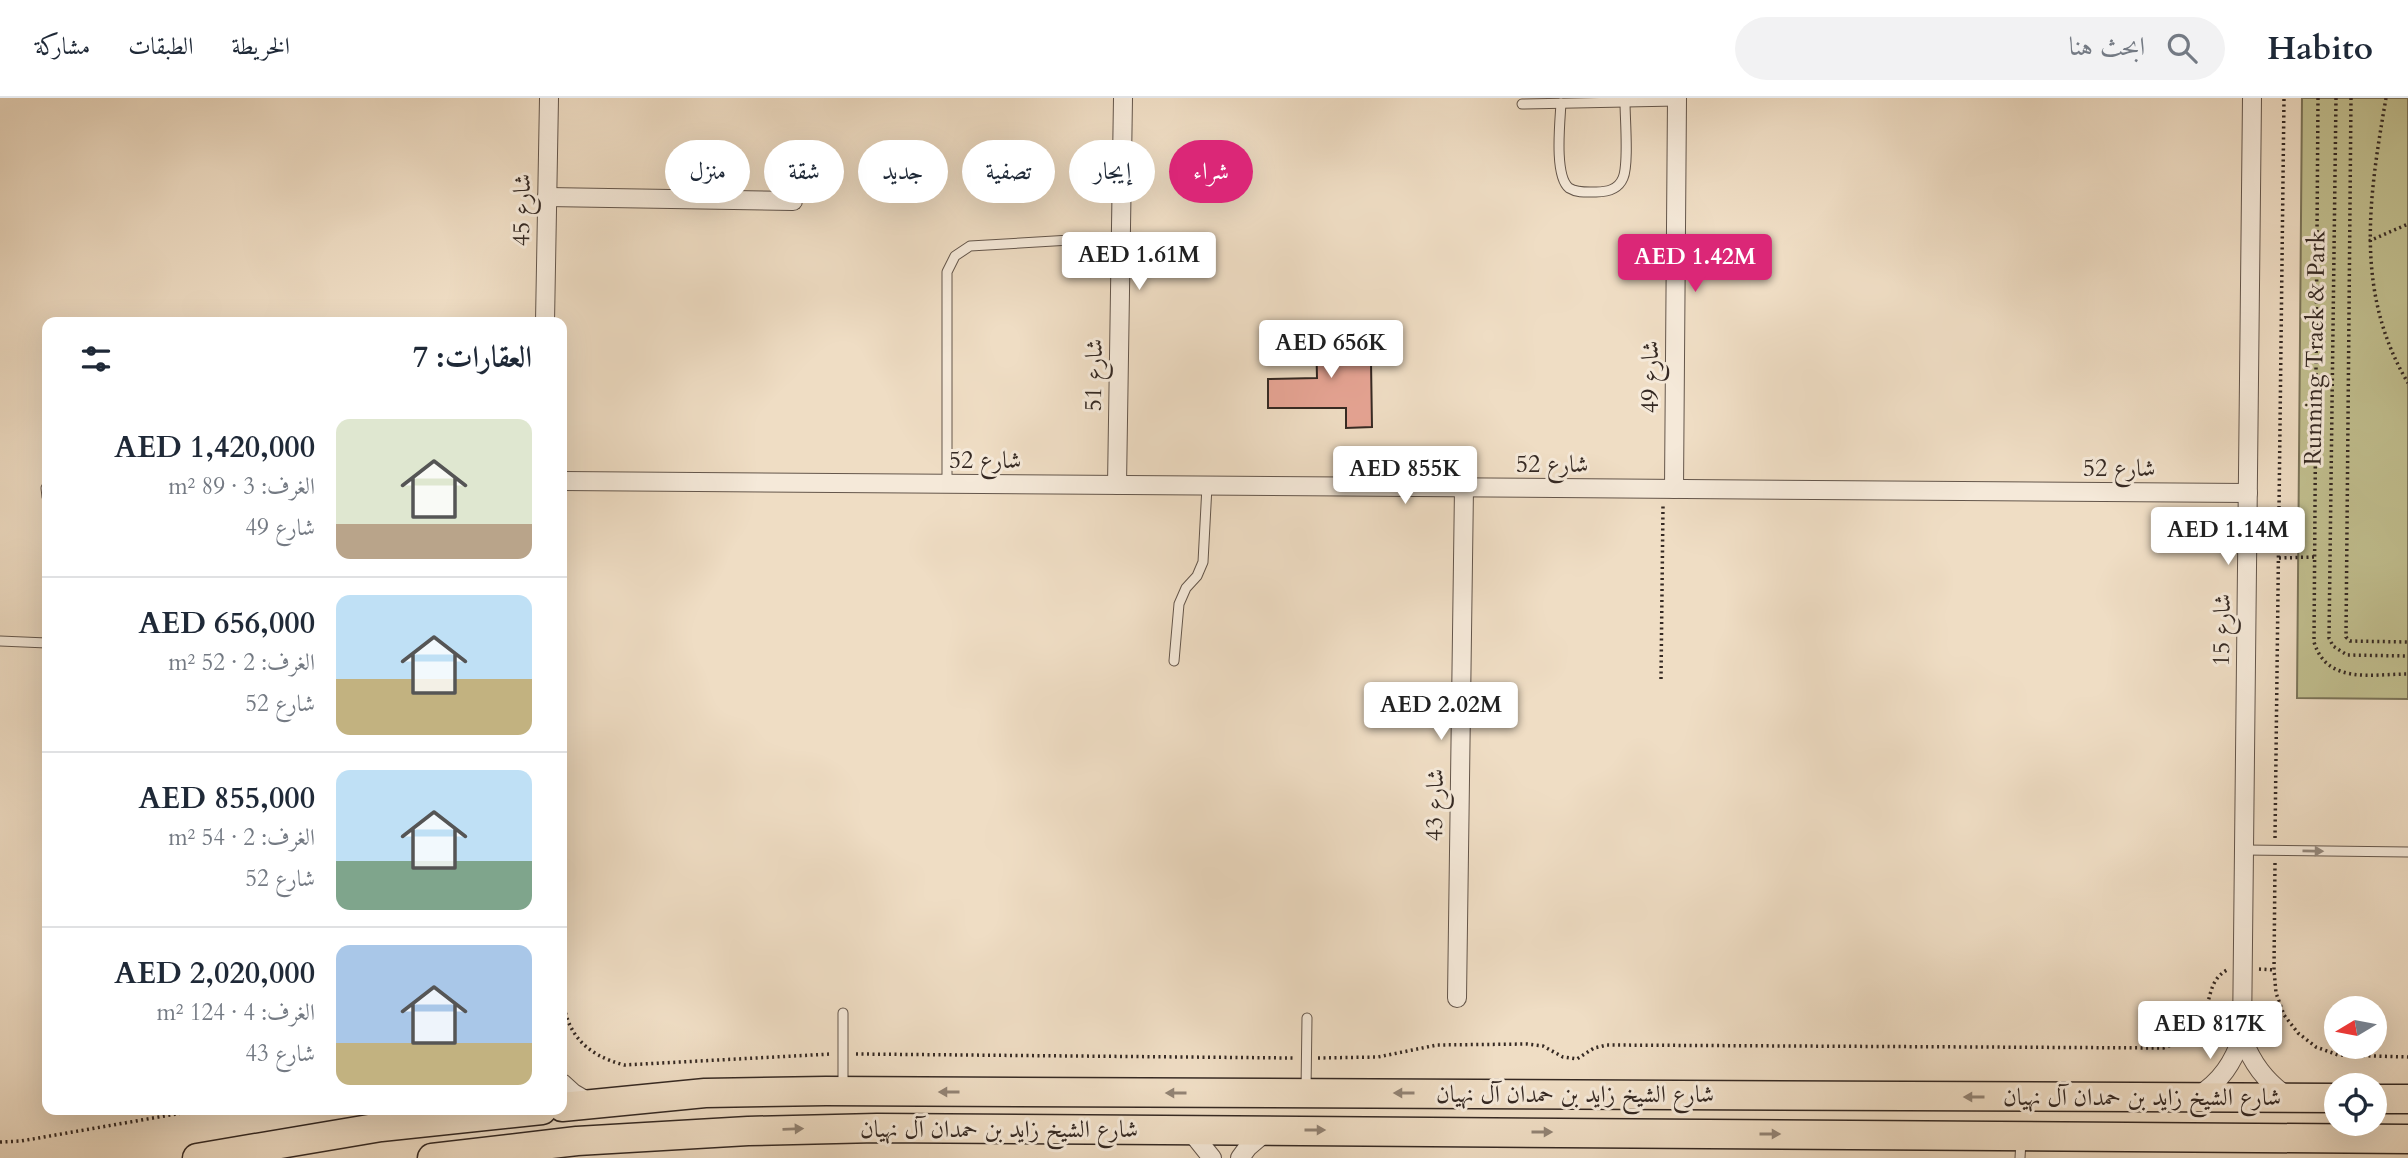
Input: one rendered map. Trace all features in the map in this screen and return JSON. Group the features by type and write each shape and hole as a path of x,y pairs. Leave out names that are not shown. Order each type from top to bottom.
{"main road":[{"name":"شارع الشيخ زايد بن حمدان آل نهيان","path":"567,1106 705,1093 843,1091 2324,1098"},
{"path":"748,1131 748,1118 757,1108 842,1103 888,1092"},
{"path":"577,1141 630,1127 699,1118 709,1104 705,1093"},
{"path":"2387,1099 2408,1099"},
{"path":"197,1158 381,1127 475,1115"},
{"name":"شارع الشيخ زايد بن حمدان آل نهيان","path":"432,1158 577,1141 748,1131 928,1127 1268,1130 2021,1147 2408,1139"}],"street":[{"name":"شارع 45","path":"545,317 549,98"},
{"name":"شارع 51","path":"1117,485 1123,98"},
{"name":"شارع 15","path":"2195,1098 2212,1087 2225,1073 2236,1056 2242,1037 2252,98"},
{"name":"شارع 49","path":"1669,489 1677,100"},
{"path":"547,197 764,201"},
{"name":"شارع 52","path":"567,481 2248,493"},
{"name":"شارع 43","path":"1457,998 1464,488"},
{"name":"شارع 15","path":"2242,1037 2259,1072 2288,1097"},
{"path":"567,1088 592,1104"},
{"path":"1186,1129 1212,1158"},
{"path":"1240,1158 1248,1147 1268,1130"}],"lane":[{"path":"1522,104 1677,100"},
{"path":"1561,103 1562,180 1577,192 1599,192 1614,189 1623,177 1625,102"},
{"path":"947,484 947,272 955,256 970,246 1121,237"},
{"path":"1174,661 1179,604 1203,562 1207,486"},
{"path":"0,641 42,643"},
{"path":"2244,850 2408,852"},
{"path":"843,1013 843,1091"},
{"path":"1306,1093 1307,1018"}],"path":[{"path":"2284,98 2275,850 2276,993 2284,1015 2298,1033 2316,1047 2338,1055 2408,1057"},
{"path":"2319,98 2314,642 2324,663 2345,673 2408,674"},
{"name":"Running Track & Park","path":"2336,98 2329,638 2333,646 2347,655 2408,656"},
{"path":"2351,98 2346,637 2350,641 2408,642"},
{"path":"2385,98 2376,158 2369,241 2374,289 2385,336 2408,383"},
{"path":"2369,241 2408,224"},
{"path":"1661,679 1669,489"},
{"path":"2279,558 2314,557"},
{"path":"567,1021 576,1037 590,1051 606,1060 624,1065 843,1054 1378,1058 1426,1046 1449,1044 1535,1044 1570,1059 1584,1056 1594,1048 1607,1045 2163,1048 2178,1044 2191,1036 2201,1024 2218,976 2229,969 2274,970"},
{"path":"0,1142 20,1141 171,1115"}],"shaded area":[{"path":"2302,98 2408,98 2408,699 2297,698"}],"building":[{"path":"1316,329 1358,329 1359,361 1371,361 1372,427 1346,428 1346,408 1268,408 1268,379 1317,378"}]}
